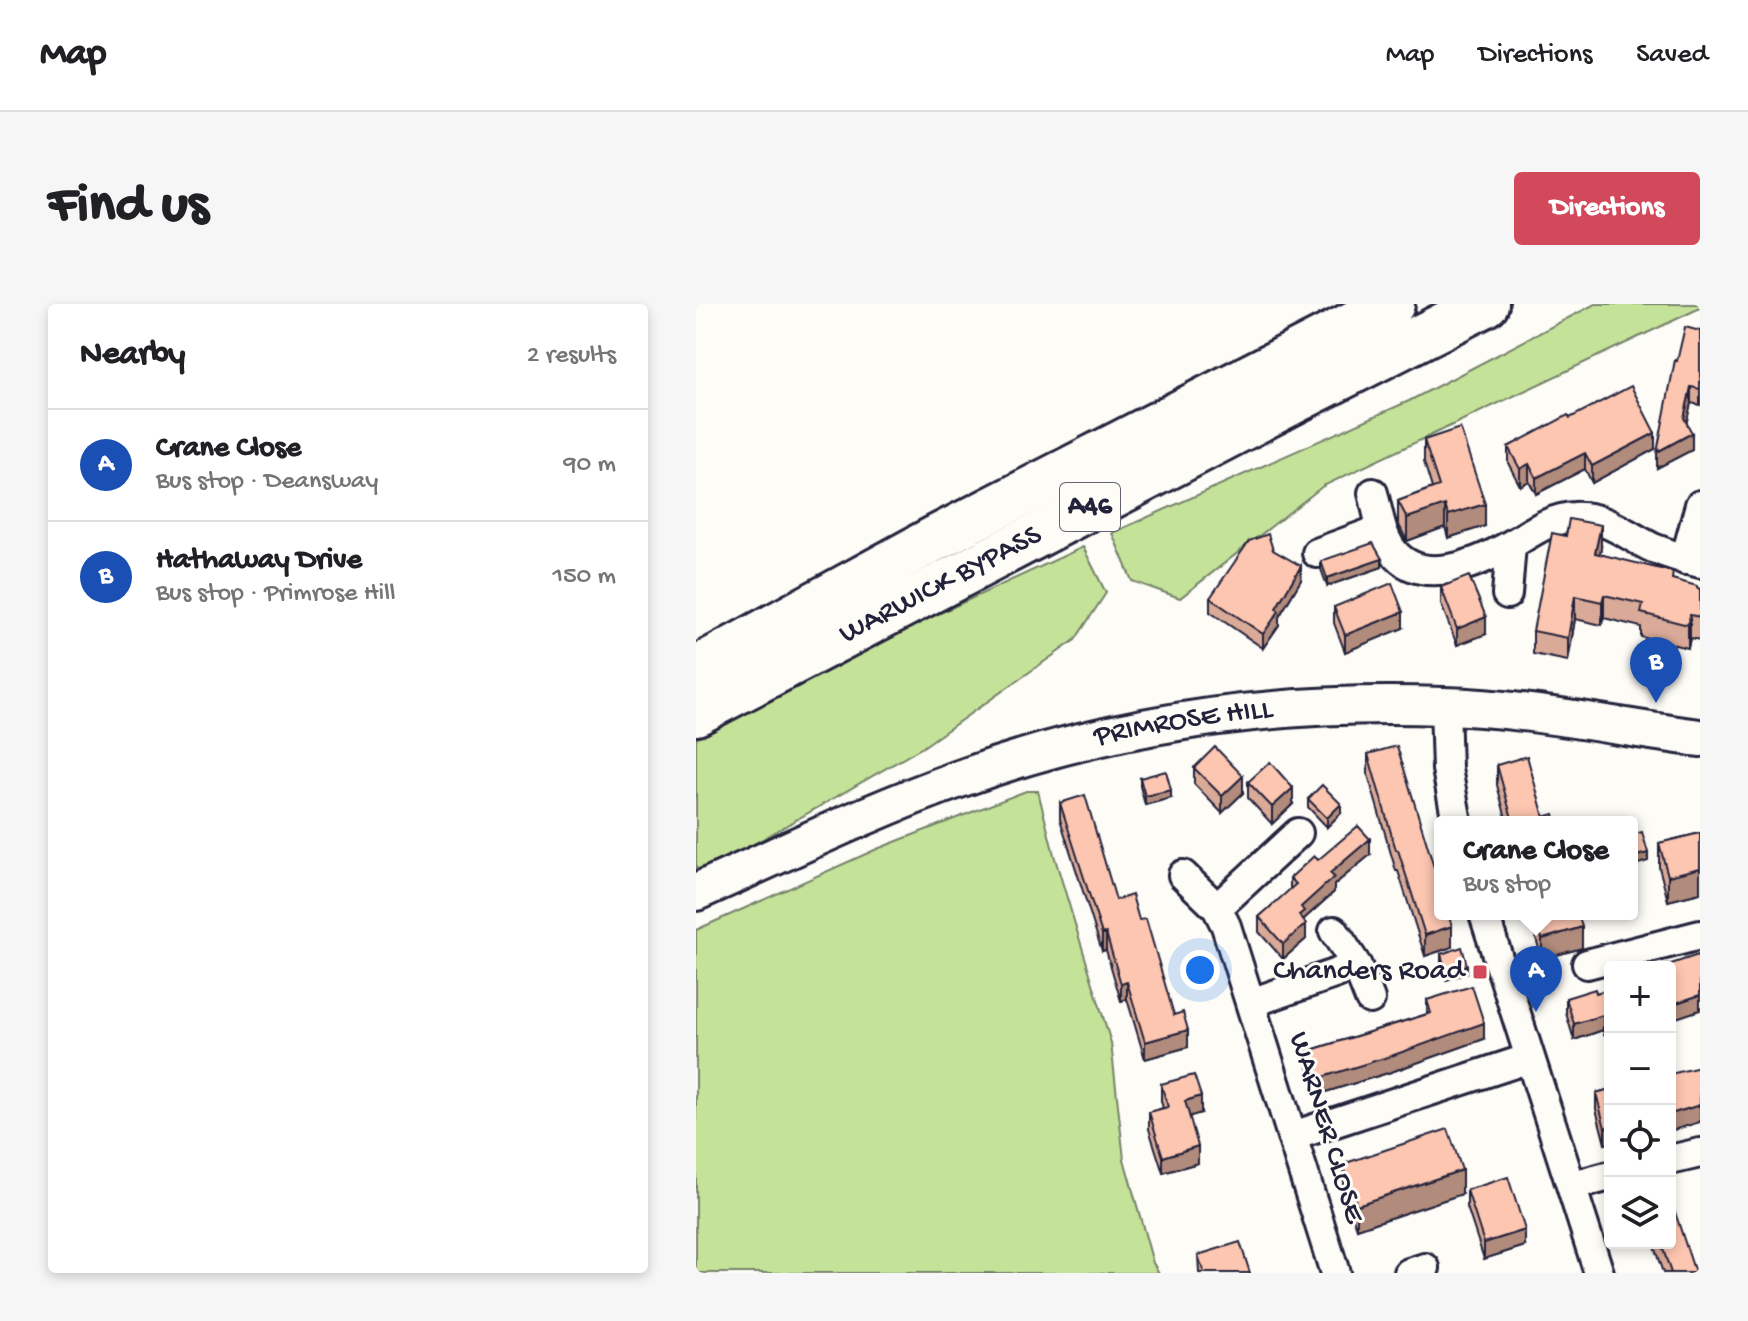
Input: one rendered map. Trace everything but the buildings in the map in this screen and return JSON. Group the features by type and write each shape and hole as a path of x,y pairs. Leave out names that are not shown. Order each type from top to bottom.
{"highway":[{"name":"WARWICK BYPASS","path":"696,669 936,538 1392,304"},
{"name":"WARWICK BYPASS","path":"696,713 1486,304"}],"street":[{"path":"1373,493 1382,529 1394,552 1415,566 1435,570 1469,565 1561,519 1584,517 1597,519 1655,548 1692,561 1700,505"},
{"path":"1317,553 1382,529"},
{"path":"1507,594 1511,545"},
{"name":"PRIMROSE HILL","path":"696,892 873,814 1005,763 1078,742 1182,721 1287,708 1367,704 1445,706 1511,711 1700,738"},
{"path":"1445,706 1447,769 1456,816"},
{"path":"1217,908 1298,833"},
{"name":"WARNER CLOSE","path":"1183,875 1217,908 1226,926 1335,1273"},
{"path":"1486,920 1599,1273"},
{"path":"1334,931 1357,966 1370,999"},
{"path":"1587,964 1700,935"},
{"name":"WARNER CLOSE","path":"1251,1003 1357,966"},
{"path":"1293,1136 1530,1058"},
{"path":"1676,1159 1700,1153"},
{"path":"1572,1186 1606,1177"}],"green space":[{"path":"1595,304 1700,304 1700,308 1323,486 1180,598 1132,581 1112,533 1409,401"},
{"path":"1083,547 1106,593 1075,640 923,747 728,859 696,872 696,739 832,663"},
{"path":"1026,791 1038,791 1054,855 1111,1043 1124,1159 1153,1263 1159,1273 696,1273 696,930 877,849"}],"place":[{"name":"Hathaway Drive","path":"1656,703"},
{"name":"Chanders Road","path":"1480,972"},
{"name":"Crane Close","path":"1536,1012"}]}
